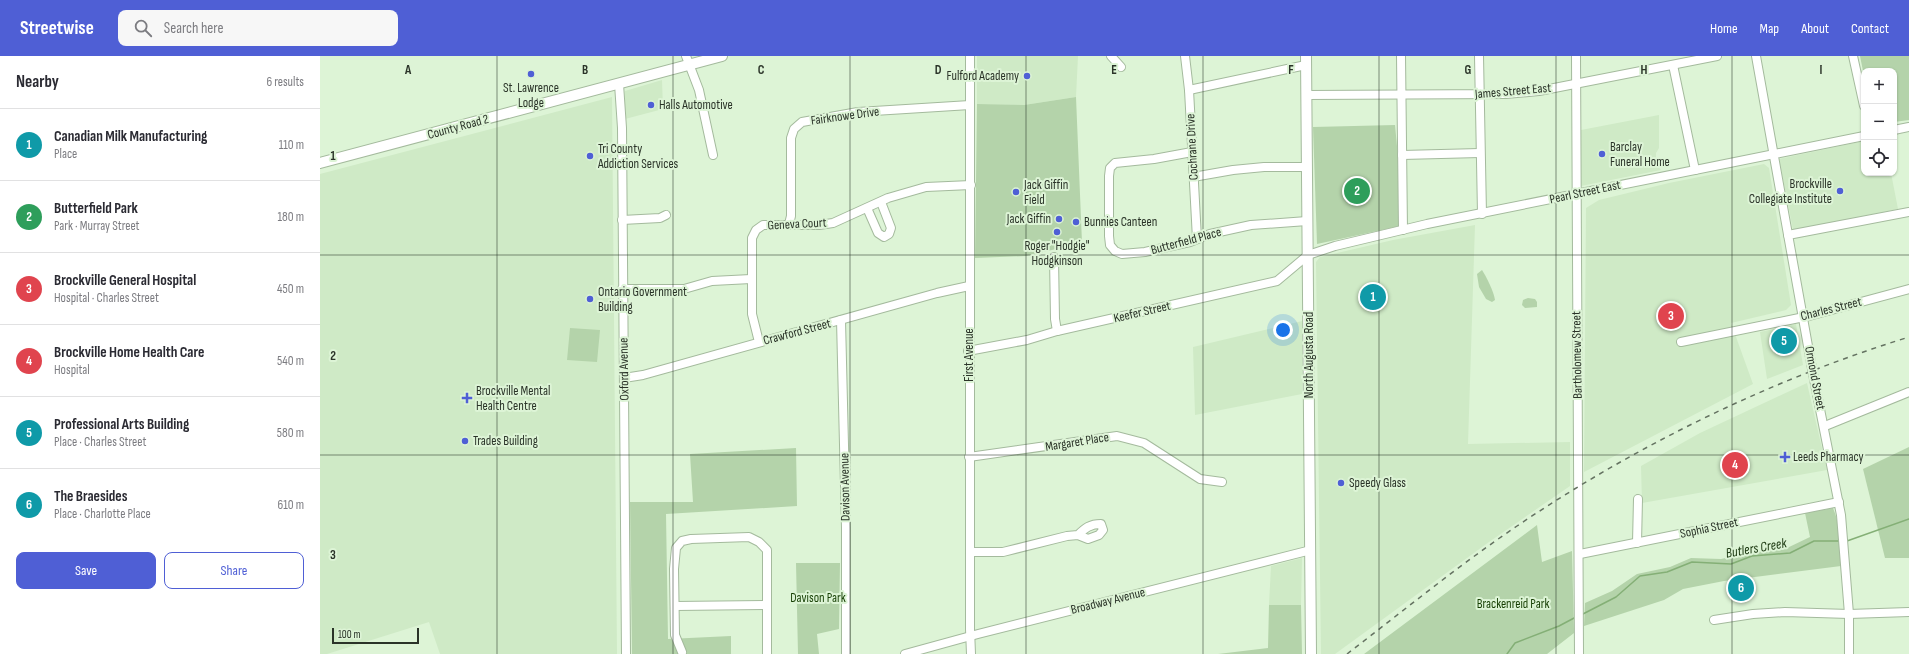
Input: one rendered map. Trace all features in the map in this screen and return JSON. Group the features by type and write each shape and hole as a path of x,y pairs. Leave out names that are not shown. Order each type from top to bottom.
{"main road":[{"name":"County Road 2","path":"320,163 619,84 688,60 722,56"},
{"name":"North Augusta Road","path":"1306,61 1311,550 1310,654"}],"street":[{"name":"First Avenue","path":"970,56 971,185 968,352 971,654"},
{"path":"1111,56 1121,67"},
{"name":"Cochrane Drive","path":"1185,56 1189,90 1197,238"},
{"path":"1401,56 1403,230"},
{"path":"1479,56 1482,214"},
{"name":"Bartholomew Street","path":"1576,56 1580,554 1579,654"},
{"name":"James Street East","path":"1306,95 1480,95 1539,91 1717,56"},
{"name":"Ormond Street","path":"1756,56 1804,316 1813,374 1839,502 1849,614 1849,654"},
{"path":"1853,56 1864,104"},
{"path":"688,60 699,90 713,155"},
{"path":"1189,90 1306,61"},
{"path":"1673,65 1695,170"},
{"name":"Oxford Avenue","path":"619,84 622,128 622,289 626,654"},
{"name":"Fairknowe Drive","path":"789,224 791,216 791,138 794,129 802,122 858,112 970,105"},
{"path":"1897,129 1909,127"},
{"name":"Pearl Street East","path":"1308,256 1335,246 1403,230 1861,137"},
{"name":"Butterfield Place","path":"1192,152 1154,159 1115,163 1110,168 1108,176 1109,236 1110,245 1115,251 1122,254 1146,252 1190,242 1210,234 1251,225 1307,221"},
{"path":"1402,154 1480,153"},
{"path":"1193,177 1233,170 1264,167 1307,167"},
{"name":"Geneva Court","path":"759,342 752,314 751,279 752,238 756,230 763,225 819,225 833,223 888,198 926,188 971,185"},
{"path":"867,208 878,233 884,237 889,234 891,228 881,202"},
{"path":"1788,235 1909,212"},
{"path":"622,220 660,218 666,215"},
{"name":"Keefer Street","path":"968,352 1027,340 1057,331 1277,281 1308,256"},
{"path":"1054,257 1055,319 1057,331"},
{"path":"622,289 684,289 712,281 751,279"},
{"name":"Crawford Street","path":"624,378 643,375 937,293 969,286"},
{"name":"Charles Street","path":"1682,342 1804,316 1909,289"},
{"name":"Davison Avenue","path":"841,320 846,528 846,654"},
{"path":"1824,426 1909,392"},
{"name":"Margaret Place","path":"969,457 1117,436 1144,443 1200,478 1222,482"},
{"path":"1637,543 1638,499"},
{"name":"Sophia Street","path":"1580,554 1839,502"},
{"path":"970,552 1003,552 1067,536 1078,535"},
{"path":"682,652 675,635 676,548 682,541 691,539 749,537 759,542 767,550 767,654"},
{"name":"Broadway Avenue","path":"905,654 970,636 1311,550"},
{"path":"675,606 767,605"},
{"path":"1714,620 1753,614 1785,612 1849,614 1909,612"}],"shaded area":[{"name":"Fulford Academy","path":"977,56 1078,56 1076,97 1024,105 977,104"},
{"path":"662,80 663,109 625,119 625,91"},
{"name":"Brockville Mental Health Centre","path":"612,97 617,654 440,654 429,622 327,654 320,654 320,174"},
{"path":"1659,115 1659,148 1656,153 1656,164 1661,170 1581,186 1581,130"},
{"name":"Brockville Collegiate Institute","path":"1861,142 1861,176 1892,176 1898,209 1793,230 1779,159"},
{"path":"1764,164 1769,168 1791,305 1786,310 1731,323 1753,384 1584,472 1586,208 1599,200 1669,183"},
{"path":"1475,225 1468,444 1570,442 1570,486 1489,542 1335,654 1321,654 1316,262 1320,257 1393,240"},
{"path":"1302,321 1302,394 1195,415 1193,347"},
{"path":"1796,324 1803,365 1767,379 1760,332"},
{"path":"1807,383 1827,470 1642,503 1641,466 1700,433"},
{"path":"1302,558 1301,605 1269,605 1271,566"}],"green space":[{"path":"1860,56 1909,56 1909,120 1897,122 1897,68 1862,68"},
{"path":"1076,97 1082,243 1026,256 975,258 977,104 1024,105"},
{"path":"1395,125 1398,157 1400,226 1317,244 1313,127"},
{"path":"1482,270 1493,293 1495,300 1492,302 1486,299 1479,287 1477,274"},
{"path":"1528,298 1535,299 1537,302 1537,307 1525,308 1522,305 1523,300"},
{"path":"570,328 600,330 597,362 567,360"},
{"path":"1909,447 1909,558 1885,558 1863,469"},
{"path":"796,448 797,506 666,514 668,639 731,636 731,654 632,654 630,502 693,502 690,454"},
{"path":"1833,508 1839,529 1841,566 1724,581 1683,589 1664,600 1584,626 1585,603 1612,591 1637,574 1670,567 1691,558 1721,559 1754,552 1787,548 1810,537 1805,513"},
{"name":"Brackenreid Park","path":"1537,525 1542,562 1572,551 1574,633 1547,654 1364,654"},
{"name":"Davison Park","path":"796,563 840,563 839,629 817,634 819,654 798,654"},
{"path":"1269,605 1301,605 1302,654 1218,654 1268,648"}],"waterway":[{"name":"Butlers Creek","path":"1847,541 1909,519"},
{"name":"Butlers Creek","path":"1581,615 1616,597 1640,576 1667,572 1692,562 1731,564 1752,556 1790,553 1814,541 1841,541"},
{"name":"Butlers Creek","path":"1507,654 1515,643 1559,626 1576,617"}],"railway":[{"path":"1347,654 1495,541 1563,496 1609,468 1706,417 1756,394 1806,373 1909,337"}],"place":[{"name":"St. Lawrence Lodge","path":"531,74"},
{"name":"Fulford Academy","path":"1027,76"},
{"name":"Halls Automotive","path":"651,105"},
{"name":"Barclay Funeral Home","path":"1602,154"},
{"name":"Tri County Addiction Services","path":"590,156"},
{"name":"Butterfield Park","path":"1357,191"},
{"name":"Brockville Collegiate Institute","path":"1840,191"},
{"name":"Jack Giffin Field","path":"1016,192"},
{"name":"Jack Giffin","path":"1059,219"},
{"name":"Bunnies Canteen","path":"1076,222"},
{"name":"Roger \"Hodgie\" Hodgkinson","path":"1057,232"},
{"name":"Canadian Milk Manufacturing","path":"1373,297"},
{"name":"Ontario Government Building","path":"590,299"},
{"name":"Brockville General Hospital","path":"1671,316"},
{"name":"Professional Arts Building","path":"1784,341"},
{"name":"Brockville Mental Health Centre","path":"467,398"},
{"name":"Trades Building","path":"465,441"},
{"name":"Leeds Pharmacy","path":"1785,457"},
{"name":"Brockville Home Health Care","path":"1735,465"},
{"name":"Speedy Glass","path":"1341,483"},
{"name":"The Braesides","path":"1741,588"}]}
